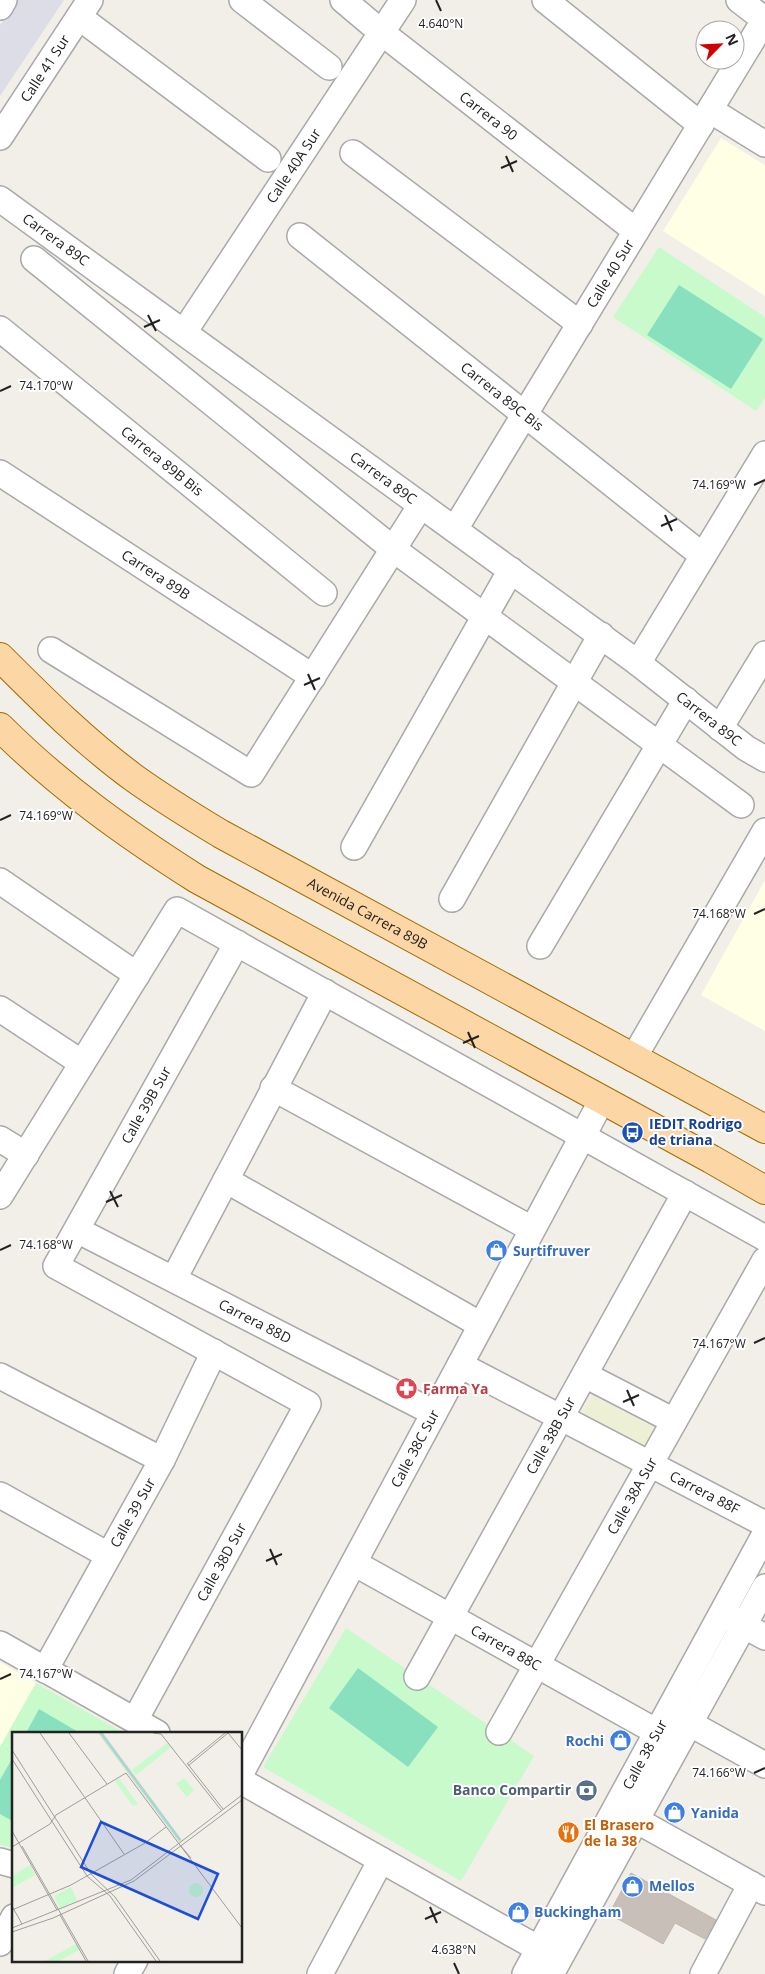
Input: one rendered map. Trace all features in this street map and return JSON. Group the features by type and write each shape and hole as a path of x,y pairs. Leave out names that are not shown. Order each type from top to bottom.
{"main road":[{"name":"Avenida Carrera 89B","path":"0,657 34,692 132,777 179,809 221,834 765,1129"},
{"path":"0,727 81,800 137,841 196,879 765,1190"}],"street":[{"path":"0,7 4,0"},
{"path":"242,0 330,67"},
{"name":"Carrera 90","path":"343,0 636,231"},
{"name":"Calle 40A Sur","path":"184,332 403,0"},
{"path":"545,0 705,118 765,144"},
{"path":"739,0 765,20"},
{"path":"85,8 268,159"},
{"name":"Calle 41 Sur","path":"0,137 85,8"},
{"name":"Calle 40 Sur","path":"456,529 765,20"},
{"path":"354,153 580,324"},
{"name":"Carrera 89C","path":"0,199 601,635 746,748 765,759"},
{"name":"Carrera 89C Bis","path":"300,236 703,556"},
{"path":"34,259 393,549 741,805"},
{"name":"Carrera 89B Bis","path":"0,329 324,593"},
{"path":"638,663 765,454"},
{"name":"Carrera 89B","path":"0,473 313,677"},
{"path":"51,650 251,774 421,505"},
{"path":"354,847 512,570"},
{"path":"452,899 601,635"},
{"path":"720,728 765,654"},
{"path":"540,946 686,700"},
{"path":"634,1059 765,831"},
{"path":"0,881 137,975"},
{"path":"0,1196 177,910 765,1238"},
{"name":"Calle 39B Sur","path":"214,1352 56,1266 237,943"},
{"path":"179,1268 325,992"},
{"path":"0,1009 82,1063"},
{"path":"273,1088 532,1229"},
{"name":"Calle 38C Sur","path":"242,1771 602,1100"},
{"path":"0,1139 26,1155"},
{"path":"226,1180 482,1325"},
{"name":"Calle 38B Sur","path":"417,1677 685,1194"},
{"name":"Carrera 88D","path":"77,1230 434,1413"},
{"name":"Calle 38A Sur","path":"499,1732 765,1260"},
{"name":"Calle 38D Sur","path":"135,1720 308,1404 214,1352"},
{"name":"Calle 39 Sur","path":"45,1670 162,1460 214,1352"},
{"name":"Carrera 88F","path":"460,1365 765,1524"},
{"path":"584,1375 674,1421"},
{"path":"0,1376 162,1460"},
{"path":"0,1495 108,1556"},
{"name":"Calle 38 Sur","path":"525,1974 765,1534"},
{"name":"Carrera 88C","path":"354,1563 657,1732"},
{"name":"Calle 38 Sur","path":"551,1974 765,1587"},
{"path":"722,1613 765,1637"},
{"path":"0,1644 155,1732"},
{"path":"689,1723 765,1765"},
{"path":"242,1781 539,1949"},
{"path":"636,1820 758,1888 703,1974"},
{"path":"320,1974 381,1860"},
{"path":"0,1943 12,1922"},
{"path":"127,1974 134,1962"}],"shaded area":[{"path":"17,0 64,0 0,96 0,25"},
{"path":"721,138 765,165 765,296 663,231"},
{"path":"765,880 765,1031 701,995"},
{"path":"592,1395 664,1432 653,1454 581,1417"},
{"path":"0,1662 36,1683 0,1747"}],"green space":[{"path":"659,247 765,317 765,398 756,411 613,317"},
{"path":"679,285 763,339 731,389 647,335"},
{"path":"346,1628 534,1756 461,1881 263,1767"},
{"path":"358,1668 438,1727 408,1767 329,1708"},
{"path":"36,1683 122,1732 12,1732 12,1848 0,1845 0,1747"},
{"path":"39,1709 78,1732 27,1732"},
{"path":"12,1759 12,1821 0,1814 0,1780"}],"building":[{"path":"631,1873 716,1920 705,1939 675,1923 663,1944 609,1914"}],"place":[{"name":"IEDIT Rodrigo de triana","path":"633,1132"},
{"name":"Surtifruver","path":"497,1251"},
{"name":"Farma Ya","path":"407,1389"},
{"name":"Rochi","path":"620,1741"},
{"name":"Banco Compartir","path":"587,1790"},
{"name":"Yanida","path":"675,1813"},
{"name":"El Brasero de la 38","path":"568,1833"},
{"name":"Mellos","path":"633,1886"},
{"name":"Buckingham","path":"518,1912"}]}
